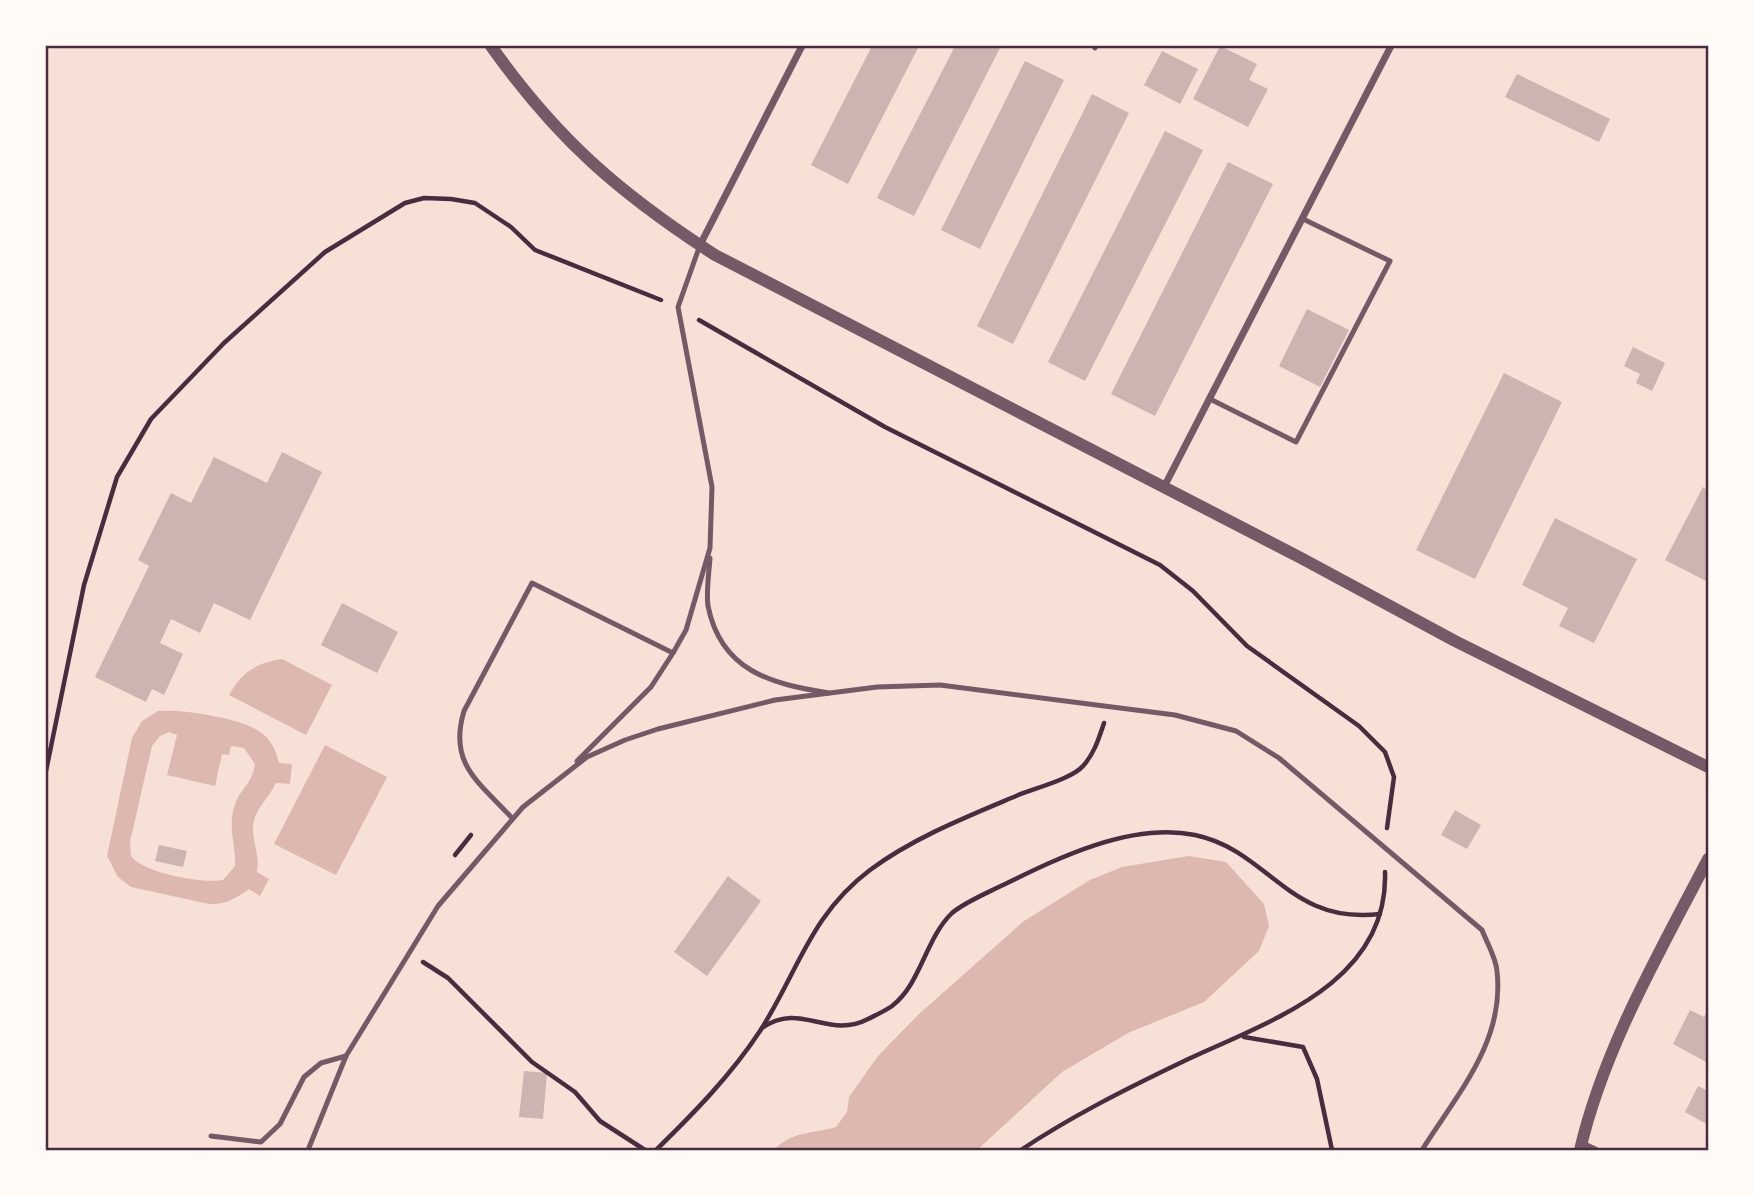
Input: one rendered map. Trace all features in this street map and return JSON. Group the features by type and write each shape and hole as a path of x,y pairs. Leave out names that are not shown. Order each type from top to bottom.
{"street":[{"path":"491,46 517,83 565,139 604,175 700,245 1455,641 1709,767"},
{"path":"700,245 802,46"},
{"path":"1164,487 1391,46"},
{"path":"1595,1150 1581,1147 1598,1089 1632,1008 1709,859"}],"lane":[{"path":"1210,399 1296,442 1309,418 1390,261 1303,219"},
{"path":"700,245 678,307 712,487 708,605 722,646 753,672 792,687 839,694"},
{"path":"570,769 651,687 673,653 686,630 710,548"},
{"path":"512,818 472,775 462,756 457,733 464,711 531,583 673,653"},
{"path":"308,1150 346,1056 438,906 512,818 570,769 587,757 657,729 775,701 877,687 940,684 1175,715 1236,731 1279,758 1482,930 1497,969 1495,1024 1452,1110 1422,1150"},
{"path":"211,1136 261,1142 279,1124 304,1077 321,1063 346,1056"}],"path":[{"path":"46,771 84,585 117,477 151,419 224,343 325,252 405,203 424,198 475,202 511,227 535,250 678,307 731,341 885,427 1160,565 1193,591 1247,646 1359,726 1385,752 1394,777 1384,848 1385,890 1380,914 1368,943 1351,964 1296,1009 1243,1037 1181,1062 1021,1150"},
{"path":"656,1150 739,1064 787,988 805,943 827,910 869,871 909,845 963,818 1082,768 1096,747 1111,706"},
{"path":"448,866 461,845 474,832"},
{"path":"762,1028 786,1016 842,1027 864,1021 893,1006 912,981 923,954 952,913 1068,854 1153,834 1194,835 1232,848 1307,904 1350,916 1380,914"},
{"path":"409,953 448,978 532,1062 575,1092 600,1121 645,1150"},
{"path":"1243,1037 1303,1047 1317,1079 1332,1150"}],"shaded area":[{"path":"282,659 332,685 306,735 229,695 239,680 251,670"},
{"path":"158,711 168,711 210,715 239,722 259,731 267,738 275,749 279,763 292,764 290,784 276,783 258,810 254,822 257,872 269,879 260,896 249,889 230,901 209,904 131,887 118,877 107,856 132,738 142,721","holes":["169,732 177,735 167,775 215,786 222,754 229,755 231,746 244,748 255,764 235,804 232,828 235,866 223,880 174,876 148,867 131,856 130,842 152,746 160,736"]},
{"path":"325,745 387,777 336,875 274,844"},
{"path":"1189,856 1226,862 1264,904 1269,926 1259,951 1204,1002 1128,1033 1062,1072 977,1150 774,1150 795,1136 836,1127 847,1112 849,1097 878,1056 919,1014 1024,921 1090,880 1122,867"}],"building":[{"path":"872,46 919,46 848,184 811,165"},
{"path":"955,46 1000,48 914,216 877,198"},
{"path":"1220,46 1257,64 1249,80 1268,89 1248,127 1193,99"},
{"path":"1162,51 1198,69 1180,104 1144,85"},
{"path":"1025,61 1064,80 980,249 941,230"},
{"path":"1517,74 1610,119 1599,142 1505,97"},
{"path":"1092,94 1129,113 1013,344 977,326"},
{"path":"1165,131 1203,150 1085,381 1048,362"},
{"path":"1228,162 1273,184 1155,416 1111,394"},
{"path":"1307,309 1349,330 1320,387 1279,366"},
{"path":"1633,347 1665,363 1652,391 1636,383 1640,374 1624,366"},
{"path":"1504,373 1562,402 1475,579 1416,550"},
{"path":"282,452 322,472 250,620 214,603 200,633 171,619 160,643 183,654 164,695 152,689 146,702 95,677 149,566 138,560 171,493 191,503 214,457 267,483"},
{"path":"1703,487 1708,491 1708,582 1665,560"},
{"path":"1555,518 1637,559 1594,643 1559,626 1568,608 1522,585"},
{"path":"342,603 398,632 377,673 321,645"},
{"path":"1455,810 1481,825 1467,849 1441,835"},
{"path":"159,845 187,851 183,867 155,861"},
{"path":"728,876 761,901 707,976 674,952"},
{"path":"1708,1008 1708,1063 1673,1044 1690,1010 1704,1017"},
{"path":"524,1071 547,1073 543,1119 519,1117"},
{"path":"1698,1086 1708,1091 1708,1125 1685,1112"}]}
